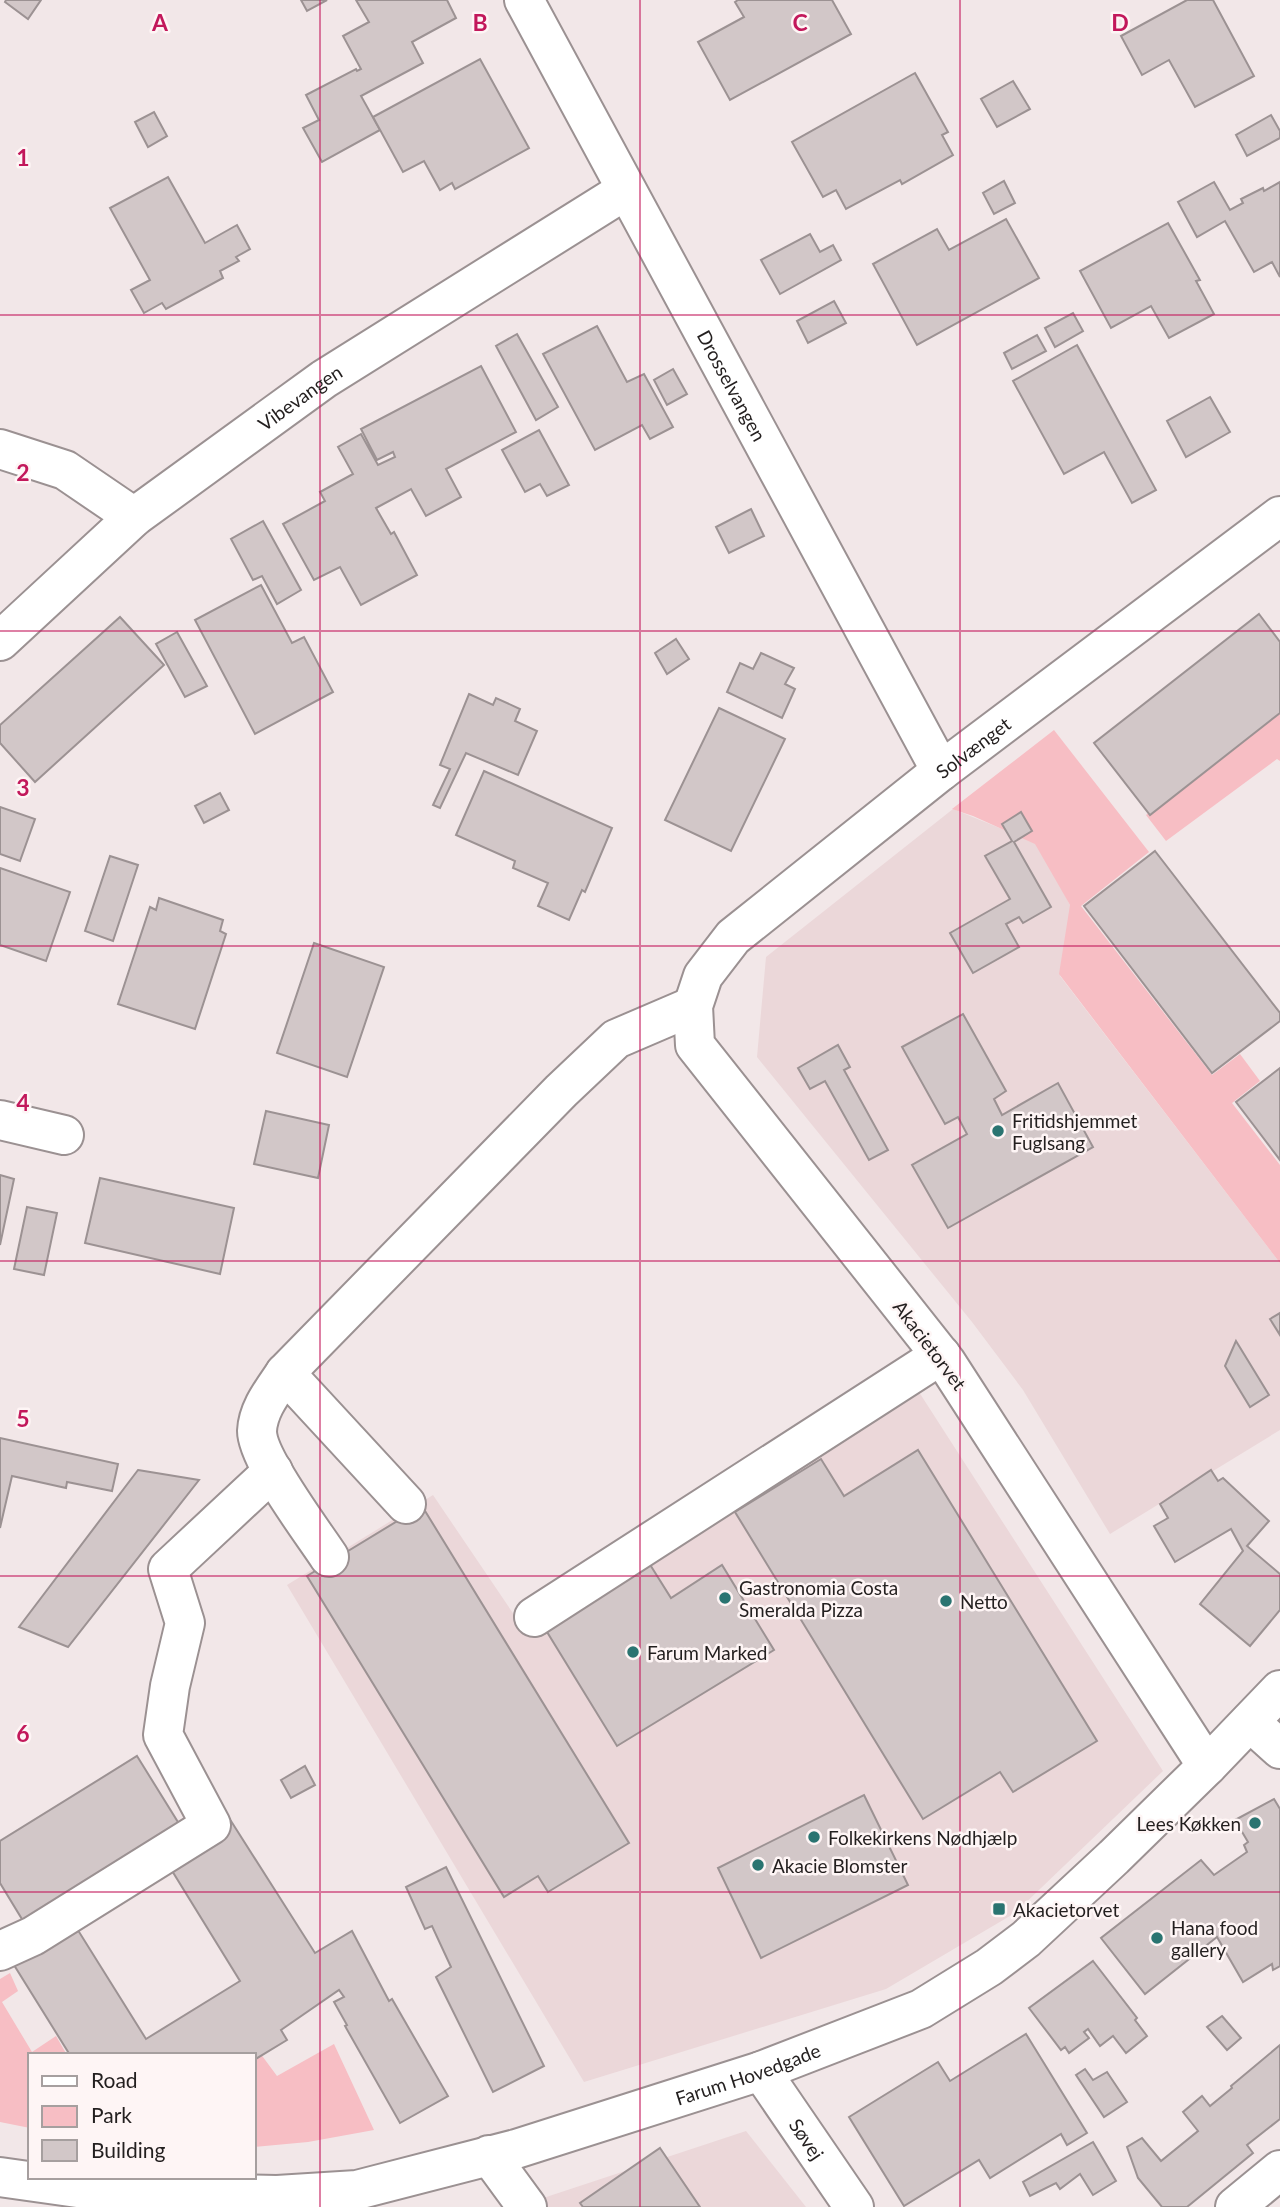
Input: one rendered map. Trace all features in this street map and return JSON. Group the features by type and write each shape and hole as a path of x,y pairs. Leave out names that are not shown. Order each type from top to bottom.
{"street":[{"name":"Drosselvangen","path":"524,0 942,771"},
{"name":"Vibevangen","path":"0,640 134,517 324,379 626,190"},
{"path":"0,449 65,470 134,517"},
{"name":"Solvænget","path":"693,1006 703,976 733,937 942,771 1280,516"},
{"path":"329,1557 264,1458 257,1433 262,1408 285,1373 561,1091 616,1040 693,1006"},
{"name":"Akacietorvet","path":"693,1006 695,1045 941,1355 1207,1766"},
{"path":"0,1120 64,1135"},
{"path":"534,1617 941,1355"},
{"path":"285,1373 406,1504"},
{"path":"0,1951 33,1937 211,1825 163,1735 170,1686 185,1623 168,1569 273,1471"},
{"name":"Farum Hovedgade","path":"0,2177 99,2199 277,2195 357,2190 489,2155 761,2071 921,2009 989,1967 1026,1938 1207,1766 1280,1690"},
{"path":"1250,1721 1280,1749"},
{"name":"Søvej","path":"761,2071 854,2207"},
{"path":"489,2155 527,2207"},
{"path":"1235,2207 1280,2170"}],"shaded area":[{"name":"Fritidshjemmet Fuglsang","path":"953,809 1039,844 1072,909 1060,976 1280,1263 1280,1430 1110,1534 1023,1390 972,1322 757,1057 766,957"},
{"name":"Akacietorvet","path":"917,1389 1163,1771 1015,1913 886,1989 584,2082 287,1585 433,1495 527,1634"},
{"path":"746,2131 806,2207 516,2207"}],"green space":[{"path":"1280,709 1280,761 1277,759 1166,841 1146,815"},
{"path":"1054,730 1149,852 1081,906 1212,1075 1240,1054 1260,1081 1232,1103 1280,1165 1280,1263 1059,974 1070,905 1035,844 952,809"},
{"path":"10,1973 18,1991 2,2002 32,2052 56,2036 66,2053 28,2053 28,2128 0,2122 0,1979"},
{"path":"334,2044 374,2130 308,2142 256,2147 256,2056 260,2053 277,2076"}],"building":[{"path":"41,0 28,19 5,2"},
{"path":"301,0 327,0 307,11"},
{"path":"356,0 447,0 456,18 412,42 423,63 361,96 380,130 322,162 303,128 319,120 306,95 356,69 361,69 343,36 369,22"},
{"path":"832,0 851,34 730,100 698,42 744,17 735,2"},
{"path":"1187,0 1213,0 1254,76 1195,107 1169,60 1142,75 1121,36"},
{"path":"480,59 529,148 455,189 452,183 440,190 424,161 403,172 373,117"},
{"path":"915,73 948,132 942,135 953,155 902,184 900,180 846,209 836,190 823,197 792,142"},
{"path":"1013,81 1030,109 997,127 981,99"},
{"path":"154,112 167,136 148,147 135,122"},
{"path":"1271,115 1280,131 1280,138 1247,156 1236,135"},
{"path":"168,177 205,243 237,225 250,249 236,257 239,261 220,271 223,278 166,309 162,303 144,313 131,290 150,280 110,208"},
{"path":"1004,181 1015,203 994,214 983,193"},
{"path":"1214,182 1230,210 1243,203 1241,199 1280,182 1280,277 1272,262 1254,272 1225,221 1197,237 1178,202"},
{"path":"1006,219 1039,278 917,345 873,264 937,229 949,250"},
{"path":"1168,223 1200,280 1196,281 1214,314 1169,338 1151,306 1111,328 1080,271"},
{"path":"810,234 820,252 833,245 841,260 780,294 761,260"},
{"path":"834,301 846,323 808,343 797,321"},
{"path":"1073,313 1083,331 1055,347 1045,328"},
{"path":"597,326 627,382 644,374 673,427 650,439 642,425 595,450 543,354"},
{"path":"517,334 558,407 536,420 496,346"},
{"path":"1037,335 1046,351 1012,369 1004,353"},
{"path":"1077,345 1156,490 1132,503 1104,452 1064,474 1013,381"},
{"path":"481,366 516,432 446,469 461,497 426,516 411,489 376,508 391,534 394,532 417,575 361,605 340,567 314,580 283,524 325,501 320,492 353,474 338,447 361,434 378,465 395,457 393,452 377,460 361,429"},
{"path":"673,369 687,394 667,405 654,380"},
{"path":"1210,397 1230,432 1186,457 1167,421"},
{"path":"539,430 569,485 547,496 540,484 525,492 502,450"},
{"path":"751,509 764,536 729,553 716,527"},
{"path":"263,521 301,590 277,604 262,576 253,580 231,539"},
{"path":"261,585 292,643 304,637 333,692 255,734 195,620"},
{"path":"1259,614 1280,642 1280,713 1150,815 1094,743"},
{"path":"120,617 164,665 35,782 0,743 0,725"},
{"path":"177,632 207,686 185,697 156,644"},
{"path":"676,639 689,659 667,674 655,653"},
{"path":"761,653 794,668 785,684 795,689 782,718 727,692 740,663 753,669"},
{"path":"469,694 493,705 496,698 520,709 515,721 537,731 518,775 466,753 440,808 433,805 450,769 440,765"},
{"path":"719,708 785,739 731,851 665,820"},
{"path":"484,771 612,828 585,892 582,890 569,920 538,906 548,883 513,868 515,861 456,835"},
{"path":"220,793 229,810 204,823 195,806"},
{"path":"0,807 35,819 20,861 0,854"},
{"path":"1021,812 1032,831 1014,842 1051,907 1023,923 1019,917 1006,924 1019,947 973,973 950,933 1010,899 985,856 1012,841 1002,824"},
{"path":"1155,851 1280,1013 1280,1021 1212,1073 1084,906"},
{"path":"110,856 138,865 113,941 85,931"},
{"path":"0,868 70,892 46,961 0,945"},
{"path":"159,898 223,920 220,931 226,934 195,1029 118,1004 150,907 156,910"},
{"path":"314,943 384,967 347,1077 277,1053"},
{"path":"963,1014 1006,1091 994,1099 1002,1115 1058,1083 1093,1147 948,1228 912,1165 967,1134 958,1117 945,1124 902,1047"},
{"path":"838,1045 850,1067 844,1070 888,1150 869,1160 825,1081 810,1089 798,1068"},
{"path":"1280,1068 1280,1160 1236,1102"},
{"path":"266,1111 329,1125 318,1178 254,1164"},
{"path":"0,1175 14,1179 0,1245"},
{"path":"100,1178 234,1208 220,1274 85,1243"},
{"path":"27,1207 57,1213 44,1275 14,1269"},
{"path":"1280,1313 1280,1335 1270,1319"},
{"path":"1236,1341 1269,1395 1250,1407 1225,1366"},
{"path":"0,1438 118,1464 112,1491 67,1482 66,1488 12,1476 0,1528"},
{"path":"918,1450 1097,1741 1013,1792 1000,1772 923,1819 735,1512 821,1459 844,1496"},
{"path":"138,1470 199,1480 68,1647 19,1627"},
{"path":"1211,1470 1218,1481 1223,1478 1269,1521 1247,1546 1280,1574 1280,1610 1250,1646 1200,1604 1243,1551 1231,1529 1175,1562 1154,1526 1168,1518 1160,1504"},
{"path":"422,1506 629,1843 548,1892 538,1876 504,1897 307,1576"},
{"path":"649,1563 671,1598 722,1565 774,1650 617,1746 544,1627"},
{"path":"137,1756 181,1827 25,1924 0,1883 0,1841"},
{"path":"305,1766 315,1785 291,1798 281,1780"},
{"path":"864,1795 908,1885 761,1958 718,1868"},
{"path":"1274,1799 1280,1809 1280,1966 1273,1970 1272,1964 1243,1982 1217,1937 1145,1994 1101,1938 1201,1860 1214,1875 1247,1852 1244,1845 1248,1842 1235,1820"},
{"path":"231,1821 315,1953 352,1931 389,2001 392,1999 448,2096 400,2123 345,2026 347,2025 334,2002 344,1997 339,1990 281,2030 287,2040 256,2059 256,2053 69,2053 14,1965 76,1927 146,2039 240,1981 166,1861"},
{"path":"446,1867 544,2066 493,2092 436,1977 451,1967 432,1926 425,1929 406,1887"},
{"path":"1093,1961 1137,2018 1135,2020 1147,2036 1126,2053 1113,2036 1100,2046 1088,2029 1084,2032 1089,2038 1069,2053 1065,2047 1061,2050 1029,2008"},
{"path":"1222,2016 1241,2038 1227,2050 1207,2027"},
{"path":"1026,2034 1087,2133 1067,2145 1061,2134 990,2178 979,2160 904,2206 849,2117 938,2062 950,2081"},
{"path":"1280,2045 1280,2119 1247,2145 1253,2153 1187,2207 1162,2207 1138,2178 1127,2147 1142,2138 1161,2161 1198,2131 1183,2112 1202,2096 1210,2106"},
{"path":"1085,2069 1093,2080 1107,2072 1127,2102 1104,2117 1076,2075"},
{"path":"1093,2142 1116,2181 1093,2195 1080,2174 1060,2189 1056,2183 1030,2196 1023,2182"},
{"path":"660,2148 700,2207 583,2207 580,2203"}],"place":[{"name":"Fritidshjemmet Fuglsang","path":"998,1131"},
{"name":"Gastronomia Costa Smeralda Pizza","path":"725,1598"},
{"name":"Netto","path":"946,1601"},
{"name":"Farum Marked","path":"633,1652"},
{"name":"Lees Køkken","path":"1255,1823"},
{"name":"Folkekirkens Nødhjælp","path":"814,1837"},
{"name":"Akacie Blomster","path":"758,1865"},
{"name":"Akacietorvet","path":"999,1909"},
{"name":"Hana food gallery","path":"1157,1938"}]}
